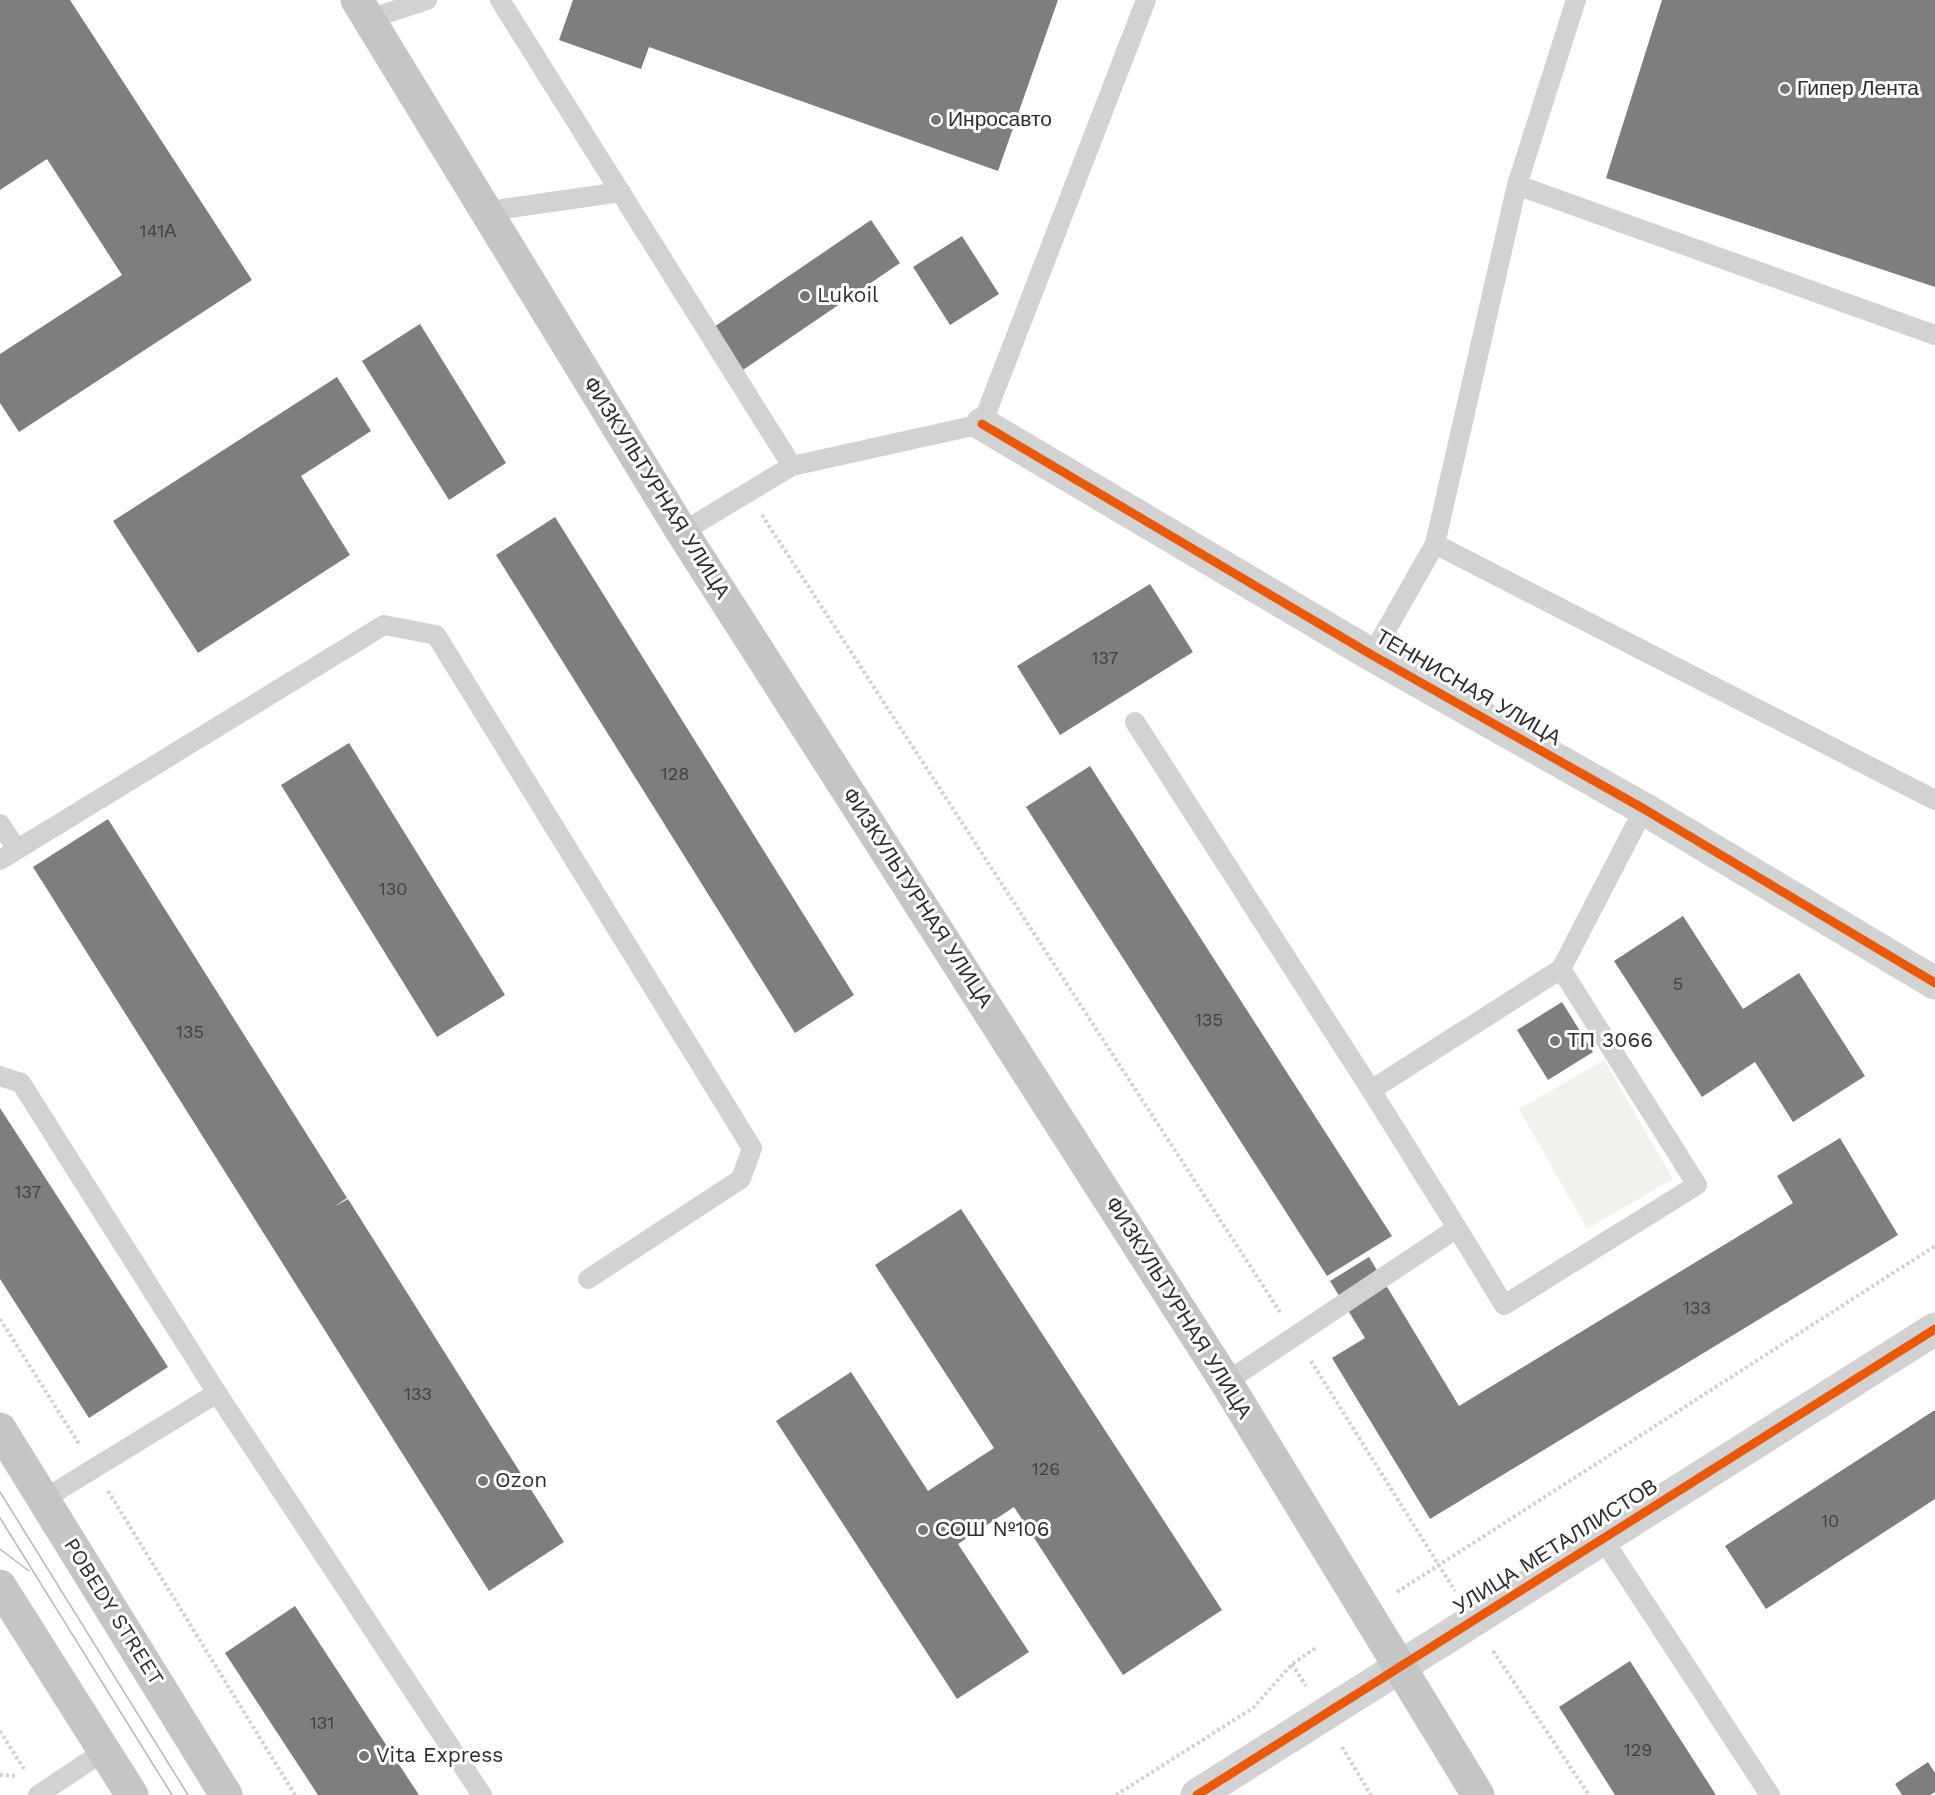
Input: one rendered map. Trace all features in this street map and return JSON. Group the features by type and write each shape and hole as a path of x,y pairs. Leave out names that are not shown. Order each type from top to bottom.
{"main road":[{"name":"ФИЗКУЛЬТУРНАЯ УЛИЦА","path":"363,10 488,211 682,532 1226,1382 1478,1795"},
{"name":"POBEDY STREET","path":"0,1430 226,1795"},
{"path":"2,1591 132,1795"}],"street":[{"name":"ТЕННИСНАЯ УЛИЦА","path":"982,423 1372,655 1644,809 1935,983"},
{"name":"УЛИЦА МЕТАЛЛИСТОВ","path":"1197,1795 1935,1329"}],"lane":[{"path":"363,10 427,0"},
{"path":"500,0 792,466"},
{"path":"682,532 792,466 982,423 1146,0"},
{"path":"1372,655 1435,544 1517,185 1576,0"},
{"path":"1517,185 1935,335"},
{"path":"488,211 621,192"},
{"path":"1435,544 1935,800"},
{"path":"0,824 8,854 384,625 436,635 752,1148 741,1179 588,1279"},
{"path":"1135,722 1371,1089 1504,1305 1697,1185 1561,969"},
{"path":"1371,1089 1561,969 1644,809"},
{"path":"0,1076 21,1083 217,1393 482,1795"},
{"path":"1226,1382 1457,1228"},
{"path":"44,1499 217,1393"},
{"path":"1603,1539 1770,1795"},
{"path":"39,1794 104,1751"}],"path":[{"path":"748,492 1295,1336 1473,1621 1588,1795"},
{"path":"1393,1595 1935,1246"},
{"path":"0,1319 295,1795"},
{"path":"1116,1795 1253,1708 1292,1664 1317,1647"},
{"path":"0,1731 39,1794"},
{"path":"1338,1741 1371,1795"}],"shaded area":[{"path":"1604,1060 1673,1179 1587,1229 1519,1109"}],"building":[{"path":"0,0 70,0 252,280 19,432 0,403 0,354 122,275 47,159 0,190"},
{"name":"Инросавто","path":"573,0 1058,0 998,171 649,47 641,69 559,40"},
{"name":"Гипер Лента","path":"1662,0 1935,0 1935,287 1606,178"},
{"name":"Lukoil","path":"871,220 900,263 740,372 711,329"},
{"path":"962,236 999,294 950,325 913,267"},
{"path":"420,324 506,463 449,500 362,361"},
{"path":"337,377 371,431 301,476 350,555 198,653 113,521"},
{"path":"555,517 854,995 795,1033 496,555"},
{"path":"1150,584 1193,652 1060,735 1017,666"},
{"path":"349,743 505,995 437,1037 281,785"},
{"path":"1090,766 1392,1236 1327,1276 1026,807"},
{"path":"108,819 347,1198 334,1207 348,1199 564,1542 489,1591 33,867"},
{"path":"1683,916 1743,1009 1799,973 1865,1076 1793,1122 1755,1062 1702,1097 1614,961"},
{"name":"ТП 3066","path":"1562,1002 1593,1052 1548,1080 1517,1030"},
{"path":"0,1108 168,1367 89,1418 0,1279"},
{"path":"1840,1138 1898,1235 1430,1519 1332,1358 1365,1338 1330,1281 1369,1257 1459,1406 1793,1203 1777,1176"},
{"path":"961,1209 1222,1610 1123,1675 1014,1507 958,1544 1029,1652 957,1699 776,1421 851,1372 928,1491 994,1448 875,1265"},
{"path":"1935,1410 1935,1499 1766,1609 1725,1546"},
{"path":"295,1606 419,1795 318,1795 225,1653"},
{"path":"1630,1661 1716,1795 1615,1795 1559,1707"},
{"path":"1928,1762 1935,1773 1935,1792 1930,1795 1902,1795 1895,1784"}],"tram line":[{"path":"0,1492 188,1795"},
{"path":"0,1518 172,1795"},
{"path":"0,1549 29,1571"}],"cycle path":[{"path":"982,424 1372,655 1644,809 1935,983"},
{"path":"1197,1795 1935,1329"}],"place":[{"name":"Гипер Лента","path":"1785,89"},
{"name":"Инросавто","path":"936,120"},
{"name":"Lukoil","path":"805,296"},
{"name":"ТП 3066","path":"1555,1041"},
{"name":"Ozon","path":"483,1481"},
{"name":"СОШ №106","path":"923,1530"},
{"name":"Vita Express","path":"364,1756"}]}
